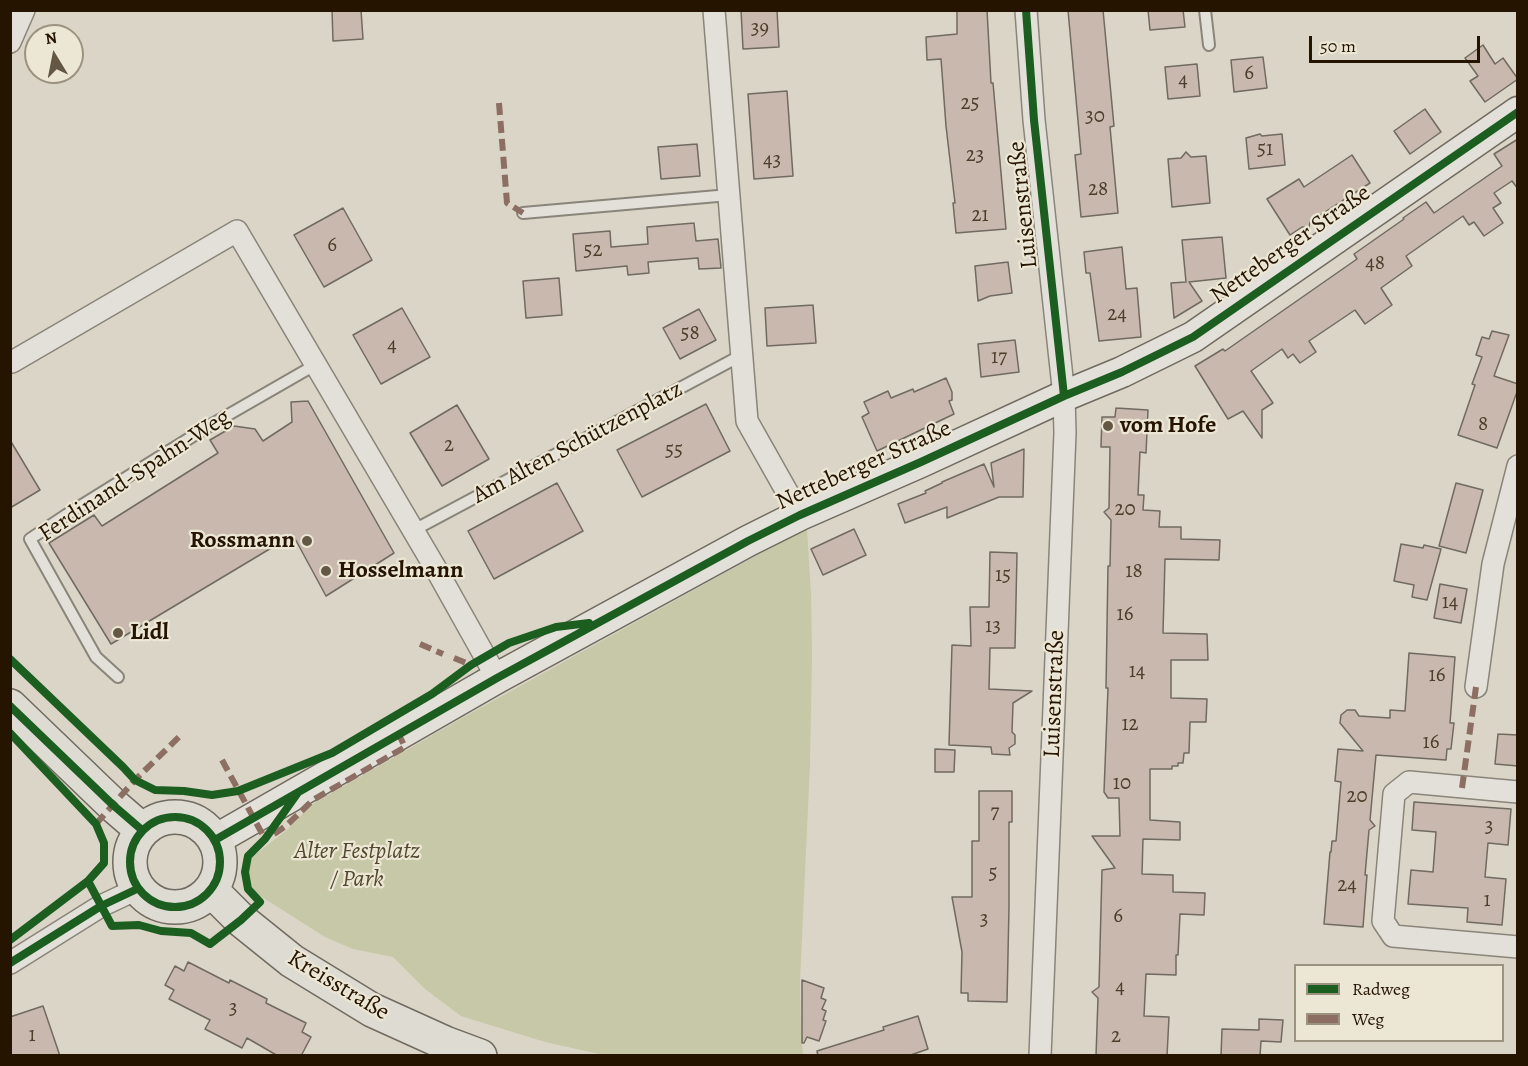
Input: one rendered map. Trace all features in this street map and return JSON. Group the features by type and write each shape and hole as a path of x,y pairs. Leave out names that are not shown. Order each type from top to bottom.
{"main road":[{"path":"10,706 113,806 142,830"},
{"path":"172,817 189,819 204,826 215,840 220,852 221,866 218,879 201,900 188,906 174,908 147,899 137,889 131,874 129,858 133,843 142,830 156,821 172,817"},
{"name":"Kreisstraße","path":"211,890 250,927 292,961 372,1010 480,1056"}],"street":[{"path":"10,42 24,10"},
{"path":"714,10 747,421 801,514"},
{"name":"Luisenstraße","path":"1026,10 1034,120 1064,396 1065,433 1040,1056"},
{"name":"Netteberger Straße","path":"215,840 497,678 748,541 801,514 1122,372 1193,337 1518,112"},
{"path":"10,362 237,231 414,530 497,678"},
{"path":"1476,687 1493,564 1518,466"},
{"path":"1518,792 1409,782 1394,794 1383,921 1394,936 1518,947"},
{"path":"10,963 101,906 137,889"}],"lane":[{"path":"1205,10 1209,45"},
{"path":"523,213 729,195"},
{"name":"Am Alten Schützenplatz","path":"414,530 742,355"},
{"name":"Ferdinand-Spahn-Weg","path":"118,677 96,657 30,539 204,429 315,365"}],"green space":[{"name":"Alter Festplatz / Park","path":"807,529 812,656 810,764 800,981 803,1055 604,1055 545,1042 461,1016 425,989 393,957 353,949 325,937 250,888 248,872 252,857 287,830 311,805 464,717"}],"building":[{"path":"332,10 361,10 363,39 333,41"},
{"path":"741,10 777,10 779,47 743,49"},
{"path":"957,10 987,10 991,83 993,83 1006,229 956,233 941,59 927,60 926,37 957,34"},
{"path":"1068,10 1103,10 1114,126 1110,127 1118,213 1081,217 1075,155 1081,154"},
{"path":"1148,10 1183,10 1185,27 1150,30"},
{"path":"1483,45 1495,64 1503,58 1518,79 1485,102 1470,81 1478,76 1465,58"},
{"path":"1263,57 1267,88 1234,92 1231,60"},
{"path":"1197,64 1200,96 1168,99 1165,67"},
{"path":"787,91 793,176 754,179 748,94"},
{"path":"1425,109 1441,132 1410,154 1394,131"},
{"path":"1260,134 1262,136 1282,134 1285,165 1249,169 1246,138"},
{"path":"1518,139 1518,189 1512,181 1494,193 1501,203 1493,208 1503,223 1484,236 1474,222 1469,225 1463,216 1406,256 1412,266 1381,288 1392,305 1365,324 1355,310 1309,341 1316,352 1300,363 1293,354 1288,358 1282,349 1251,371 1273,403 1262,410 1262,438 1243,411 1228,419 1195,366 1223,349 1225,351 1357,259 1354,254 1426,202 1434,213 1502,166 1494,154"},
{"path":"697,144 700,176 661,179 658,147"},
{"path":"1186,152 1191,157 1206,156 1210,203 1172,207 1168,159 1181,158"},
{"path":"1352,155 1370,183 1310,222 1309,228 1302,227 1290,235 1267,199 1299,179 1304,187"},
{"path":"343,208 372,260 324,287 294,235"},
{"path":"694,223 696,241 718,239 721,268 699,269 698,258 648,262 649,273 628,275 627,266 576,271 573,234 610,231 611,247 648,244 647,227"},
{"path":"1222,237 1226,278 1189,282 1202,301 1174,318 1171,283 1186,282 1182,240"},
{"path":"1122,247 1126,289 1137,288 1141,337 1099,341 1090,273 1086,273 1084,252"},
{"path":"1008,262 1012,293 990,296 978,301 975,266"},
{"path":"559,278 562,315 526,318 523,281"},
{"path":"813,305 816,343 767,346 765,308"},
{"path":"402,308 430,357 381,384 353,335"},
{"path":"699,309 716,340 680,359 663,328"},
{"path":"1492,331 1509,335 1494,376 1518,384 1497,448 1458,435 1482,357 1476,355 1482,337 1489,339"},
{"path":"1015,340 1019,372 981,377 978,344"},
{"path":"946,378 952,392 952,400 949,401 954,414 877,451 862,417 869,413 864,402 888,391 891,398 913,389 914,392"},
{"path":"308,401 394,553 326,596 293,535 111,644 49,543 94,515 102,526 218,453 210,440 234,426 255,429 263,441 292,422 291,402"},
{"path":"706,404 730,451 642,497 617,450"},
{"path":"457,405 489,459 442,486 410,433"},
{"path":"1116,408 1148,410 1146,453 1140,452 1138,495 1144,495 1143,510 1160,511 1159,527 1181,527 1181,539 1220,540 1219,560 1165,559 1163,633 1207,634 1208,660 1171,660 1171,698 1207,699 1206,722 1190,722 1189,753 1184,753 1183,763 1172,766 1172,769 1150,769 1150,820 1180,822 1180,840 1143,839 1142,874 1173,875 1173,892 1205,893 1204,915 1180,914 1176,975 1146,974 1144,1016 1169,1017 1167,1056 1096,1056 1098,998 1092,992 1099,987 1102,870 1115,868 1092,836 1120,836 1119,798 1108,798 1104,792 1108,688 1106,688 1108,566 1110,566 1111,520 1104,512 1109,508 1110,447 1101,447 1102,417 1115,417"},
{"path":"10,440 40,490 10,508"},
{"path":"1024,449 1023,497 999,497 947,518 947,507 905,523 898,504 926,493 925,491 942,482 984,464 994,487 991,463"},
{"path":"557,483 583,531 494,579 468,531"},
{"path":"1456,483 1483,490 1466,553 1439,546"},
{"path":"854,529 866,555 823,575 811,549"},
{"path":"1401,544 1423,548 1424,545 1441,549 1427,600 1412,597 1414,585 1394,581"},
{"path":"990,552 1017,553 1015,648 990,648 989,689 1032,691 1013,703 1012,732 1015,735 1015,744 1009,748 1010,755 992,754 991,747 949,745 952,645 971,646 970,607 989,607"},
{"path":"1440,584 1467,589 1461,623 1434,618"},
{"path":"1409,653 1455,657 1450,723 1454,723 1451,749 1447,749 1446,760 1376,755 1370,820 1375,826 1369,830 1363,927 1324,924 1330,852 1332,841 1336,841 1341,782 1335,781 1338,749 1363,751 1340,723 1341,715 1347,710 1355,710 1359,716 1390,718 1390,710 1405,711"},
{"path":"1498,734 1518,735 1518,766 1495,764"},
{"path":"935,749 955,750 954,772 935,772"},
{"path":"979,791 1012,791 1012,822 1009,822 1007,1002 968,1001 968,993 961,993 962,952 952,897 972,897 972,841 979,841"},
{"path":"1414,802 1511,809 1508,845 1488,843 1485,877 1506,879 1502,925 1467,922 1468,908 1408,904 1411,870 1433,872 1436,832 1412,830"},
{"path":"188,962 267,999 266,1003 306,1023 302,1032 311,1037 301,1056 278,1056 247,1038 242,1048 205,1029 210,1020 169,999 174,990 165,985 175,966 184,971"},
{"path":"802,980 824,988 821,998 826,1000 822,1009 826,1011 823,1020 826,1021 819,1041 807,1037 802,1043"},
{"path":"43,1006 60,1056 10,1056 10,1017"},
{"path":"918,1016 928,1049 908,1056 818,1056 817,1051 884,1030 883,1027"},
{"path":"1259,1019 1283,1020 1281,1042 1261,1041 1260,1056 1221,1056 1222,1029 1259,1030"}],"marked path":[{"path":"499,103 507,203 523,213"},
{"path":"420,644 443,654"},
{"path":"454,658 471,665"},
{"path":"1462,788 1476,687"},
{"path":"274,834 286,826 313,800 405,747 399,735"},
{"path":"96,824 135,780 180,736"},
{"path":"222,760 265,839"}],"cycle path":[{"path":"1026,10 1034,120 1064,396"},
{"path":"215,840 497,678 748,541 800,515 1122,372 1193,337 1518,112"},
{"path":"10,659 135,780 155,790 212,795 238,791 332,753 432,694 471,665 509,643 556,627 589,623"},
{"path":"10,706 142,830"},
{"path":"10,733 96,824 104,843 104,863 88,881 10,940"},
{"path":"88,881 112,926 139,925 161,931 191,933 210,944 260,902 248,889 245,872 248,856 265,839 297,794"},
{"path":"166,817 184,817 200,824 213,837 220,853 220,862 220,871 213,887 200,900 184,907 166,907 150,900 137,887 130,871 130,853 137,837 150,824 166,817"},
{"path":"10,963 101,906 137,889"}],"place":[{"name":"vom Hofe","path":"1108,426"},
{"name":"Rossmann","path":"307,541"},
{"name":"Hosselmann","path":"326,571"},
{"name":"Lidl","path":"118,633"}]}
